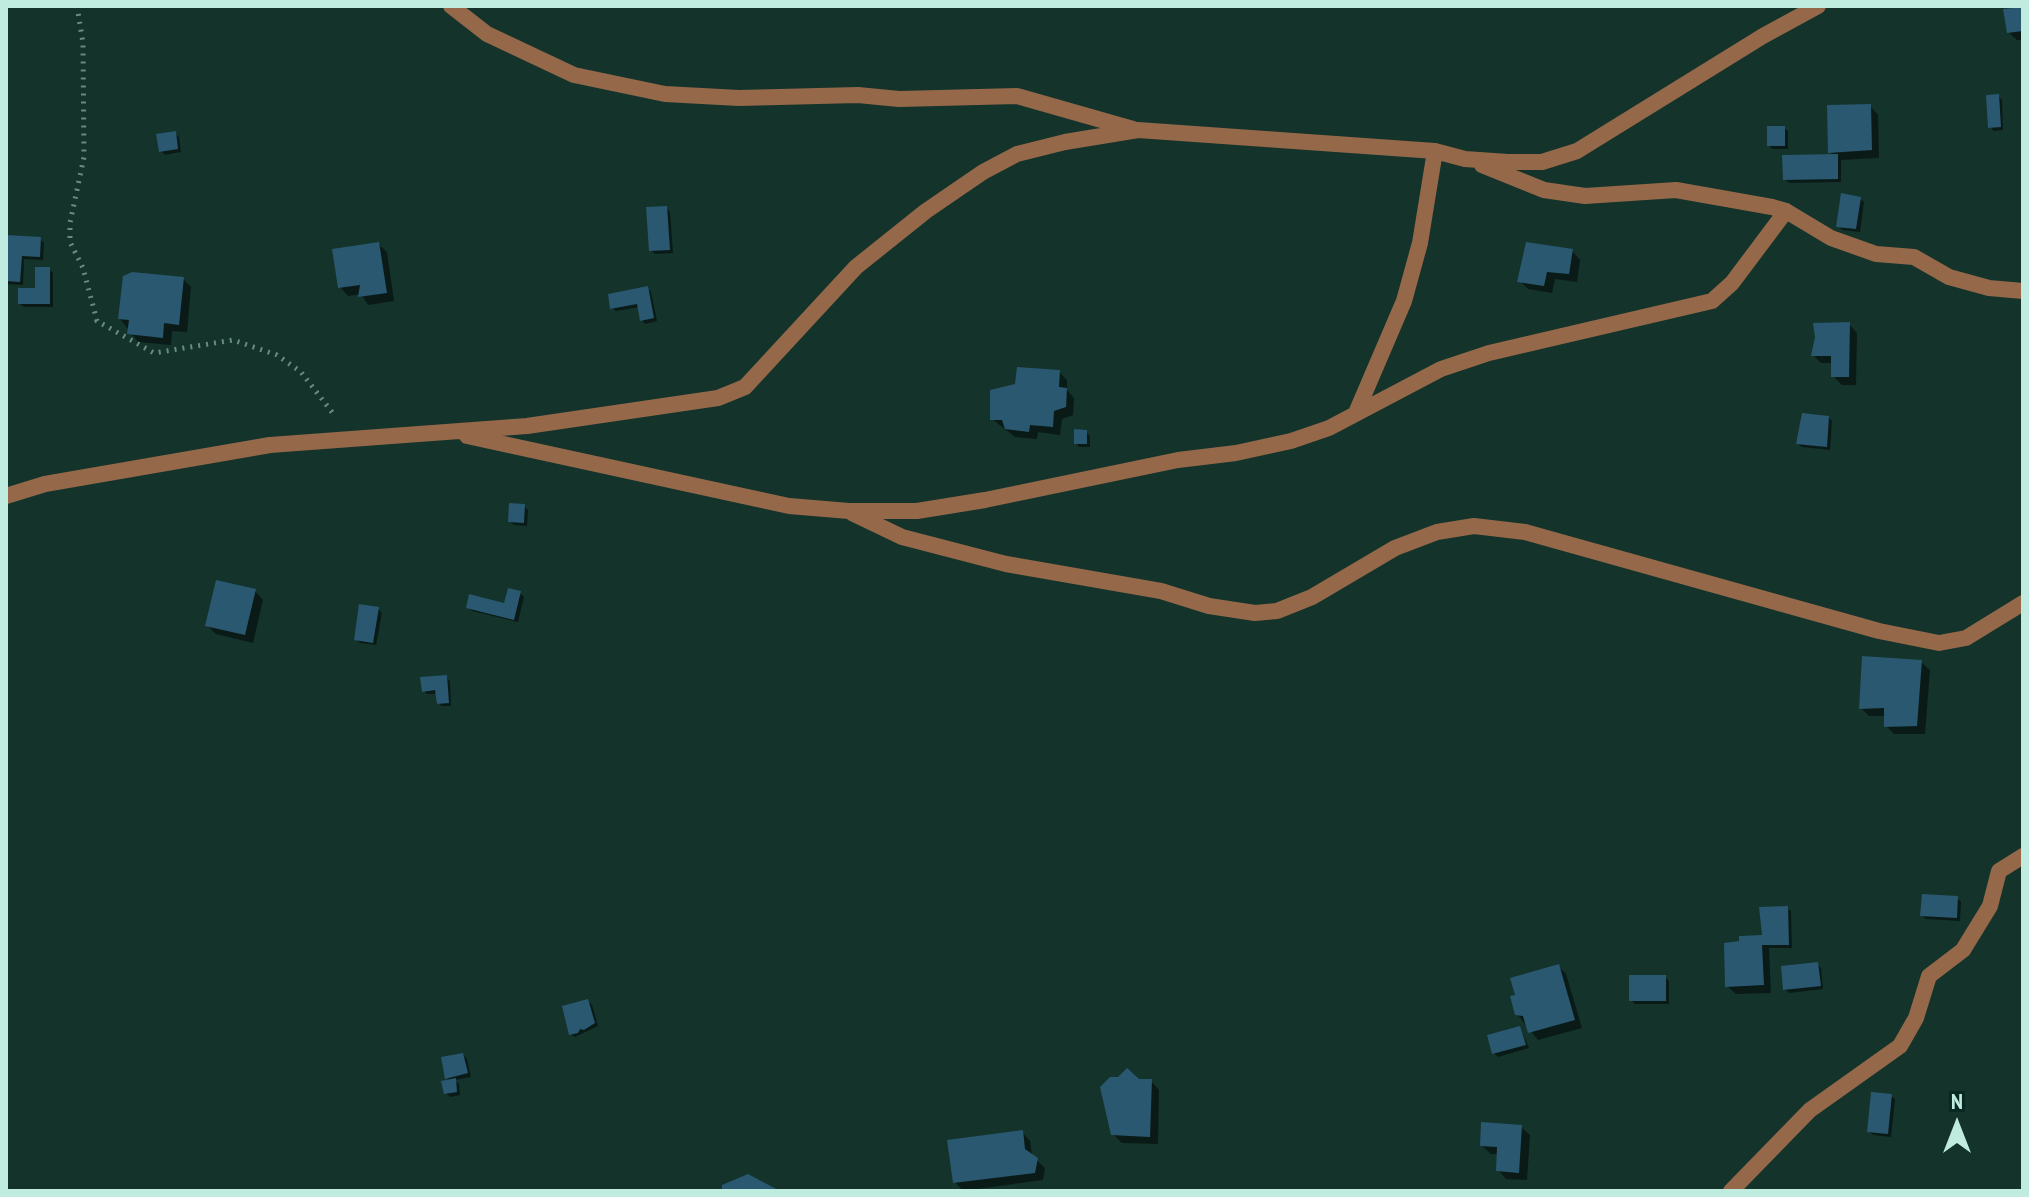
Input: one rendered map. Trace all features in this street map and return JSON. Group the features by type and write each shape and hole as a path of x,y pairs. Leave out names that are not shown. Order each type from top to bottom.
{"street":[{"path":"451,6 487,34 574,75 665,94 739,98 858,95 899,99 1017,96 1138,130 1435,151 1465,159 1544,190 1585,196 1676,190 1786,211 1831,238 1876,254 1914,257 1949,277 1989,288 2023,291"},
{"path":"1465,159 1542,162 1577,151 1763,36 1818,6"},
{"path":"6,496 45,484 270,445 527,426 718,398 745,387 856,267 926,211 983,172 1017,154 1138,130"},
{"path":"1356,413 1404,301 1420,243 1435,151"},
{"path":"447,432 789,506 849,511 917,511 985,500 1178,460 1236,453 1291,441 1329,428 1441,369 1489,353 1712,301 1732,283 1786,211"},
{"path":"849,511 902,537 1006,564 1161,591 1209,606 1255,613 1277,611 1312,597 1395,548 1437,532 1474,526 1525,532 1879,631 1939,643 1966,638 2023,603"},
{"path":"1731,1191 1810,1110 1900,1046 1916,1018 1929,976 1963,950 1990,906 1999,871 2023,856"}],"path":[{"path":"77,6 83,43 84,157 70,223 70,242 83,268 97,321 154,353 233,340 277,355 301,372 352,438"}],"building":[{"path":"2023,7 2023,31 2007,33 2003,9"},
{"path":"1999,94 2001,127 1988,128 1986,95"},
{"path":"1871,104 1872,150 1828,153 1827,105"},
{"path":"1767,126 1785,126 1785,146 1767,146"},
{"path":"176,131 178,149 159,152 156,134"},
{"path":"1838,154 1838,179 1783,180 1782,155"},
{"path":"1841,193 1861,197 1856,229 1836,227"},
{"path":"667,206 670,250 649,251 646,207"},
{"path":"6,235 41,237 40,257 22,256 20,282 6,281"},
{"path":"379,242 387,293 358,297 360,285 338,288 332,249"},
{"path":"1526,242 1573,249 1569,274 1547,272 1544,286 1517,282"},
{"path":"35,267 50,267 50,304 18,304 18,288 35,288"},
{"path":"132,272 184,277 179,325 164,323 163,338 127,334 129,320 118,319 123,276"},
{"path":"648,286 654,318 640,321 637,304 610,309 608,294"},
{"path":"1850,322 1849,377 1831,377 1831,356 1811,356 1815,337 1813,323"},
{"path":"1017,367 1060,370 1059,387 1067,388 1066,407 1054,411 1053,427 1030,425 1029,432 1005,429 1002,420 990,420 990,390 1015,384"},
{"path":"1802,413 1829,416 1827,447 1796,444"},
{"path":"1074,429 1087,430 1087,444 1074,444"},
{"path":"509,503 525,504 524,523 508,522"},
{"path":"216,580 256,589 245,635 205,626"},
{"path":"508,588 521,591 514,620 466,608 469,594 504,603"},
{"path":"359,604 379,607 373,643 354,640"},
{"path":"1862,656 1922,660 1917,726 1884,727 1884,708 1859,709"},
{"path":"447,675 449,703 437,704 435,690 422,692 420,677"},
{"path":"1922,894 1958,896 1957,918 1920,916"},
{"path":"1788,906 1789,945 1762,945 1764,985 1725,987 1724,943 1739,941 1739,936 1762,935 1759,907"},
{"path":"1818,962 1821,986 1783,990 1781,966"},
{"path":"1559,964 1575,1020 1528,1033 1523,1016 1515,1015 1510,996 1515,995 1510,978"},
{"path":"1629,975 1666,975 1666,1001 1629,1001"},
{"path":"588,999 595,1023 569,1035 562,1006"},
{"path":"1520,1026 1526,1045 1492,1054 1487,1035"},
{"path":"463,1053 468,1073 445,1079 441,1057"},
{"path":"1127,1068 1139,1079 1152,1079 1150,1137 1111,1135 1100,1087 1110,1077 1118,1077"},
{"path":"456,1078 457,1092 444,1094 441,1081"},
{"path":"1871,1092 1892,1094 1888,1134 1867,1132"},
{"path":"1481,1122 1522,1125 1519,1173 1496,1171 1497,1147 1480,1146"},
{"path":"1023,1130 1025,1149 1038,1158 1035,1173 953,1183 947,1140"},
{"path":"748,1174 780,1191 722,1191 722,1185"}]}
